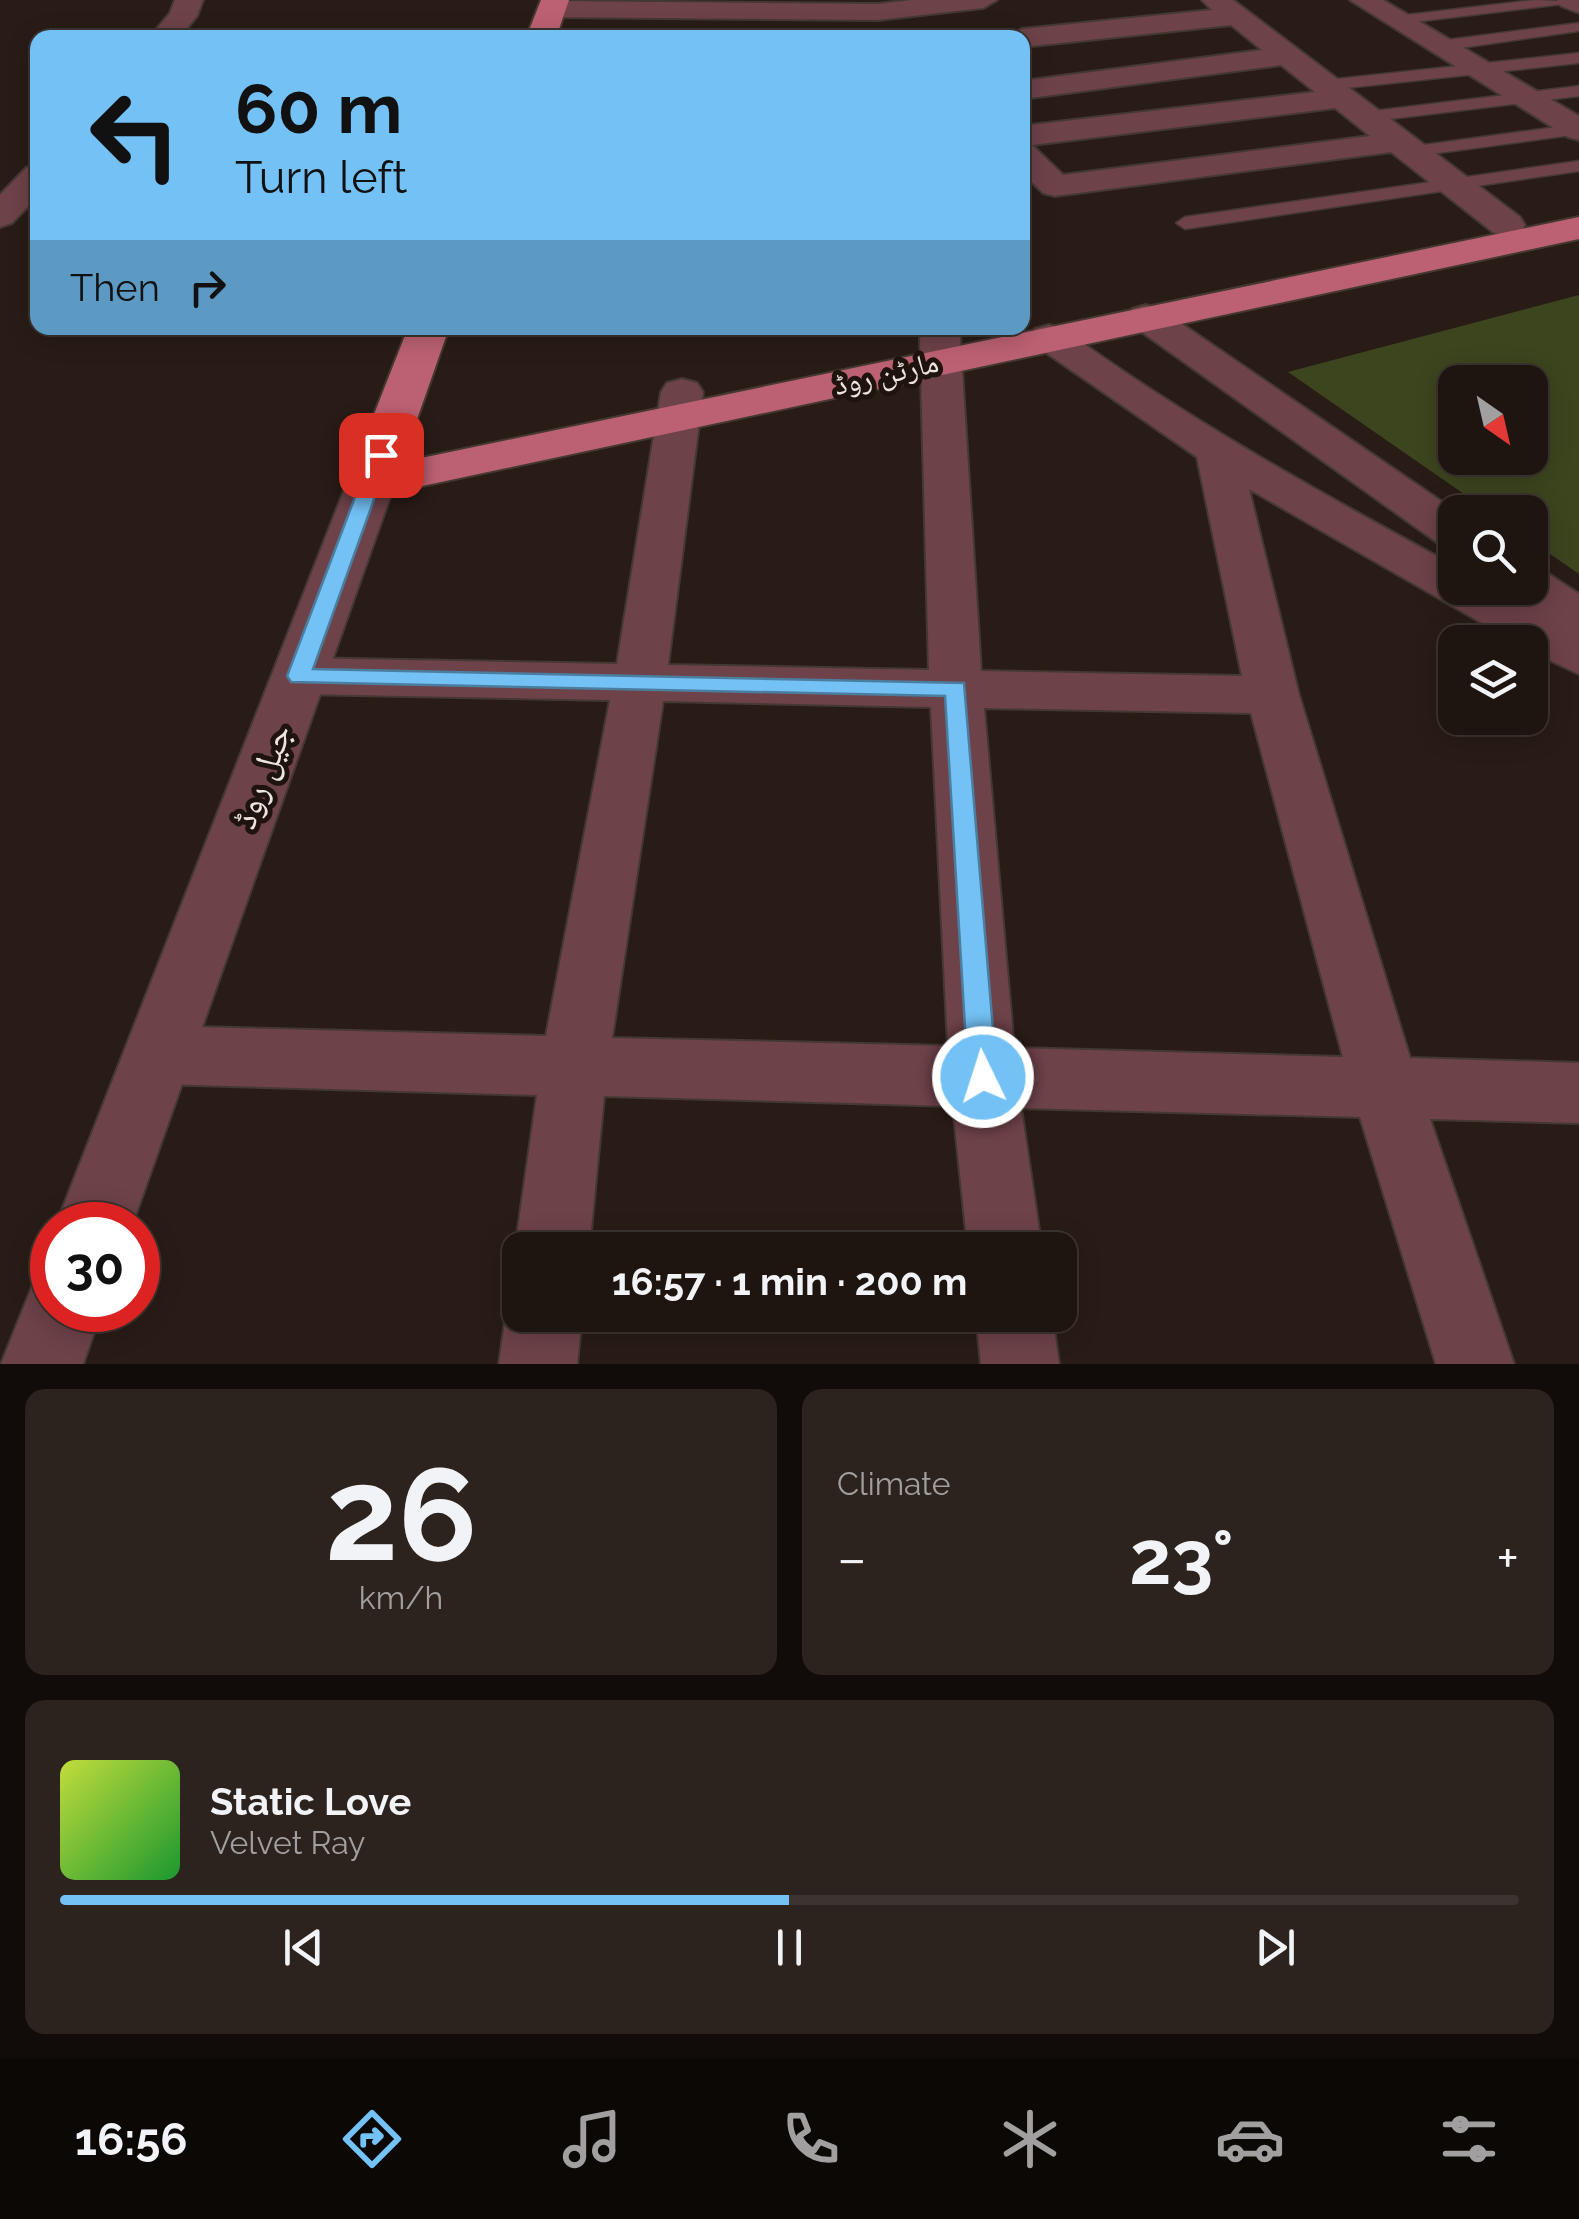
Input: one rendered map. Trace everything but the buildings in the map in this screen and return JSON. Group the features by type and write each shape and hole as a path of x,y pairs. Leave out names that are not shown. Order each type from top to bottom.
{"main road":[{"path":"544,30 555,4"},
{"name":"مارٹن روڈ","path":"1036,329 1579,211"},
{"name":"مارٹن روڈ","path":"1036,329 1146,317 1579,228"},
{"name":"جیل روڈ","path":"376,469 425,335"},
{"name":"مارٹن روڈ","path":"376,469 1000,335"}],"street":[{"path":"170,30 183,16 189,0"},
{"path":"555,4 878,16 983,0"},
{"path":"1364,0 1579,130"},
{"path":"1030,37 1226,8 1508,225"},
{"path":"1030,89 1288,55"},
{"path":"1030,135 1345,100"},
{"path":"1030,160 1055,186 1402,147"},
{"path":"0,216 30,184"},
{"path":"1146,317 1438,520"},
{"path":"1036,329 1125,396 1218,454 1438,577"},
{"path":"958,342 956,688 983,1077 1003,1232"},
{"path":"554,1232 574,1066 640,682 682,405"},
{"path":"1218,454 1273,695 1385,1088 1475,1364"},
{"name":"جیل روڈ","path":"103,1202 376,469"},
{"path":"1548,596 1579,617"},
{"path":"1488,605 1579,656"},
{"path":"299,676 1273,695"},
{"path":"157,1055 1579,1093"},
{"path":"42,1364 54,1332"},
{"path":"538,1364 542,1332"},
{"path":"1016,1332 1020,1364"}],"lane":[{"path":"1398,20 1574,1"},
{"path":"1440,46 1579,27"},
{"path":"1345,100 1482,71 1579,58"},
{"path":"1345,100 1526,98 1579,91"},
{"path":"1402,147 1579,130"},
{"path":"1185,222 1579,166"}],"green space":[{"path":"1579,295 1579,574 1548,552 1548,495 1465,495 1288,372"}],"route":[{"path":"381,455 299,676 956,688 983,1077"}]}
